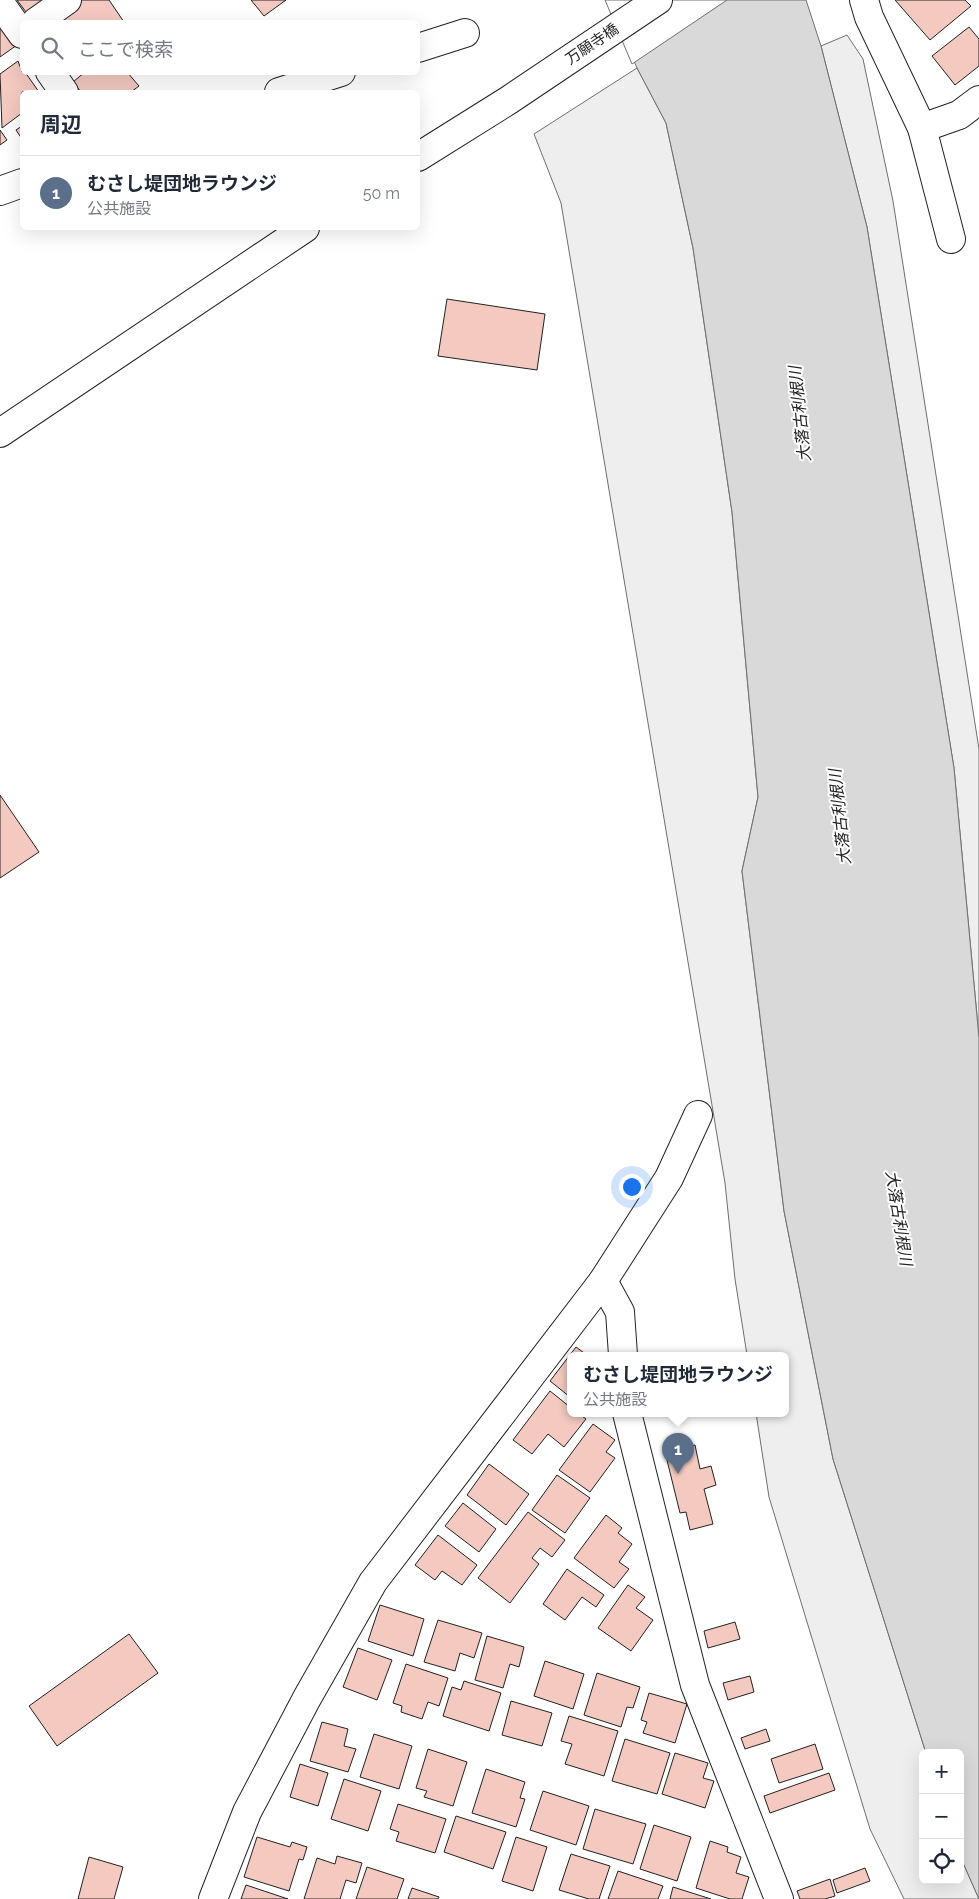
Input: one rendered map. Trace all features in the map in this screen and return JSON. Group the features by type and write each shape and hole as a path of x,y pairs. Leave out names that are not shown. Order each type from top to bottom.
{"street":[{"path":"40,20 67,0"},
{"name":"万願寺橋","path":"420,156 525,89 658,0"},
{"path":"864,0 869,17 922,128 951,239"},
{"path":"0,3 20,24"},
{"path":"420,47 464,33"},
{"path":"52,75 63,90"},
{"path":"285,90 333,75"},
{"path":"922,128 959,114 979,100"},
{"path":"0,191 20,184"},
{"path":"0,433 296,230"},
{"path":"212,1899 247,1812 307,1698 373,1582 603,1281 669,1178 698,1115"},
{"path":"603,1281 620,1312 623,1352"},
{"path":"628,1417 695,1684 779,1899"}],"shaded area":[{"path":"847,35 863,59 893,201 979,749 979,1038 954,768 867,227 821,46"},
{"path":"637,68 666,123 693,248 732,512 758,797 742,871 784,1211 833,1459 925,1749 919,1749 919,1884 964,1884 964,1865 979,1899 904,1899 870,1829 769,1497 757,1417 789,1417 789,1352 747,1352 735,1279 725,1183 561,203 534,134"}],"water":[{"name":"大落古利根川","path":"607,0 806,0 821,46 867,227 954,768 979,1038 979,1899 964,1865 964,1749 925,1749 833,1459 784,1211 742,871 758,797 732,512 693,248 666,123 637,68"}],"pier":[{"path":"605,0 727,0 632,64"}],"building":[{"path":"17,0 51,0 29,16"},
{"path":"82,0 109,0 123,20 52,20"},
{"path":"251,0 286,0 264,16"},
{"path":"895,0 965,0 971,6 930,40"},
{"path":"0,23 17,45 0,57"},
{"path":"969,27 979,39 979,66 955,85 932,56"},
{"path":"18,61 20,75 27,75 38,90 20,90 20,114 2,128 0,74"},
{"path":"81,75 130,75 139,86 134,90 79,90 73,82"},
{"path":"20,127 20,136 16,130"},
{"path":"0,130 7,140 0,145"},
{"path":"447,299 545,314 537,370 438,356"},
{"path":"0,795 39,852 0,878"},
{"path":"576,1347 583,1352 572,1352"},
{"path":"567,1359 567,1395 550,1381"},
{"path":"550,1391 567,1405 567,1417 583,1417 586,1419 564,1447 548,1434 532,1454 513,1440"},
{"path":"593,1424 615,1440 606,1452 615,1458 590,1492 559,1470"},
{"path":"695,1445 700,1469 711,1466 716,1485 704,1489 713,1524 690,1530 686,1512 680,1513 665,1452"},
{"path":"489,1464 529,1494 506,1525 467,1495"},
{"path":"557,1475 590,1498 565,1533 532,1510"},
{"path":"463,1503 496,1529 479,1552 445,1526"},
{"path":"528,1512 565,1540 552,1557 540,1548 532,1558 539,1564 510,1603 478,1578"},
{"path":"606,1515 622,1528 618,1533 632,1544 619,1562 629,1569 614,1588 574,1558"},
{"path":"438,1535 477,1565 462,1585 442,1571 435,1580 415,1565"},
{"path":"567,1569 604,1595 596,1607 582,1597 565,1620 543,1604"},
{"path":"628,1585 645,1597 636,1608 653,1620 631,1651 598,1628"},
{"path":"380,1605 424,1619 413,1656 368,1641"},
{"path":"438,1620 482,1633 474,1658 460,1653 455,1671 424,1662"},
{"path":"735,1622 740,1639 708,1648 704,1631"},
{"path":"129,1634 158,1673 57,1746 29,1706"},
{"path":"487,1636 524,1647 519,1667 510,1664 503,1688 475,1680"},
{"path":"358,1648 392,1660 377,1700 343,1687"},
{"path":"545,1661 584,1674 573,1709 534,1696"},
{"path":"406,1664 448,1678 439,1706 428,1702 422,1719 401,1712 402,1706 393,1703"},
{"path":"597,1673 640,1687 633,1708 627,1707 621,1727 584,1715"},
{"path":"750,1676 754,1692 728,1700 723,1683"},
{"path":"464,1681 501,1693 489,1731 443,1716 452,1687 461,1690"},
{"path":"649,1693 687,1704 675,1743 643,1733 647,1722 641,1720"},
{"path":"511,1701 552,1713 542,1746 502,1735"},
{"path":"569,1716 618,1731 604,1776 565,1764 572,1744 561,1741"},
{"path":"322,1722 348,1729 344,1746 356,1749 348,1772 310,1761"},
{"path":"766,1729 770,1741 745,1749 741,1738"},
{"path":"374,1734 412,1746 399,1789 360,1777"},
{"path":"625,1739 670,1753 657,1794 612,1781"},
{"path":"815,1744 823,1769 779,1783 771,1759"},
{"path":"428,1749 467,1762 453,1806 424,1797 427,1791 416,1788"},
{"path":"675,1753 708,1763 703,1778 714,1781 705,1808 662,1794"},
{"path":"300,1764 328,1773 318,1806 290,1797"},
{"path":"486,1769 525,1782 520,1798 525,1799 516,1827 472,1813"},
{"path":"829,1773 835,1790 770,1813 764,1796"},
{"path":"344,1779 381,1791 368,1831 331,1819"},
{"path":"543,1791 589,1806 576,1845 530,1830"},
{"path":"398,1804 446,1819 435,1853 396,1841 399,1832 390,1829"},
{"path":"595,1809 646,1824 633,1864 583,1849"},
{"path":"456,1816 506,1832 493,1869 444,1852"},
{"path":"654,1825 691,1837 677,1881 640,1869"},
{"path":"257,1837 290,1847 292,1842 307,1847 303,1860 299,1859 289,1891 244,1877"},
{"path":"516,1837 547,1847 533,1891 502,1881"},
{"path":"710,1841 728,1847 727,1852 741,1857 736,1873 749,1877 742,1899 730,1899 696,1888"},
{"path":"571,1854 610,1866 599,1899 589,1899 559,1890"},
{"path":"337,1856 362,1863 356,1883 346,1880 340,1899 304,1899 317,1858 335,1864"},
{"path":"89,1857 123,1867 114,1899 78,1899"},
{"path":"367,1867 404,1879 397,1899 356,1899"},
{"path":"865,1868 870,1881 837,1893 833,1880"},
{"path":"618,1871 663,1886 658,1899 608,1899"},
{"path":"830,1879 835,1896 825,1899 800,1899 797,1891"},
{"path":"246,1885 288,1899 241,1899"},
{"path":"673,1887 711,1899 670,1899"},
{"path":"412,1888 439,1897 438,1899 408,1899"}],"place":[{"name":"むさし堤団地ラウンジ","path":"678,1474"}]}
